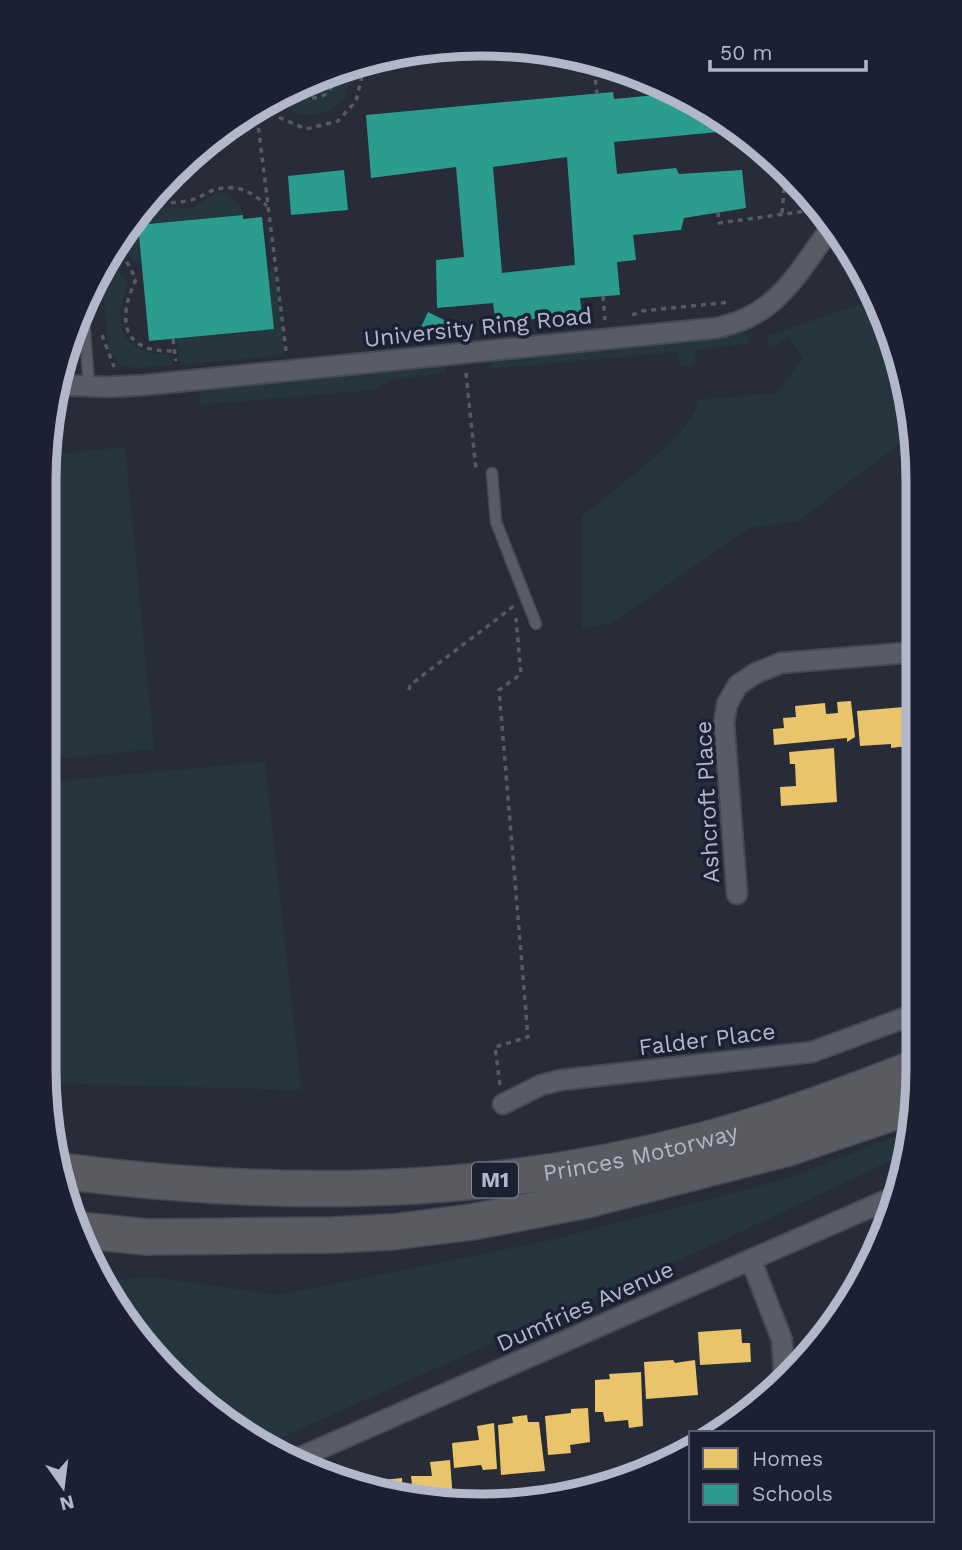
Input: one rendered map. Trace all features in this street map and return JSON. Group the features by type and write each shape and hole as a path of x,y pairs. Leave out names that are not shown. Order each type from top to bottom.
{"highway":[{"name":"Princes Motorway","path":"68,1172 175,1183 324,1190 409,1188 513,1178 609,1162 704,1140 824,1104 906,1072"},
{"name":"Princes Motorway","path":"88,1231 147,1237 344,1235 472,1222 586,1200 788,1148 904,1109"},
{"path":"74,1191 208,1201 349,1202 396,1199 513,1178"},
{"path":"97,1250 147,1237"}],"street":[{"name":"University Ring Road","path":"67,386 145,385 731,325 754,316 782,294 826,234"},
{"name":"University Ring Road","path":"69,377 89,387"},
{"name":"Ashcroft Place","path":"737,894 724,723 727,704 738,685 756,673 781,663 906,653"},
{"name":"Falder Place","path":"503,1104 541,1085 561,1080 812,1052 906,1017"},
{"name":"Dumfries Avenue","path":"304,1455 885,1201"},
{"path":"751,1260 782,1340 784,1368"}],"lane":[{"path":"85,327 89,387"},
{"path":"492,473 496,522 536,624"}],"path":[{"path":"596,72 597,94"},
{"path":"274,110 278,117 306,129 338,121 356,100 363,73"},
{"path":"300,96 316,99 330,92 334,83"},
{"path":"258,120 286,357"},
{"path":"782,214 785,183"},
{"path":"161,202 175,204 230,187 254,193 269,207"},
{"path":"718,212 719,223 809,211"},
{"path":"122,254 136,279 127,299 124,317 127,330 133,340 144,348 156,352 174,351"},
{"path":"603,296 606,326"},
{"path":"98,297 99,302"},
{"path":"630,316 642,311 736,301"},
{"path":"101,326 114,369"},
{"path":"173,339 176,368"},
{"path":"88,359 123,372"},
{"path":"410,690 410,685 517,604 521,674 499,690 528,1037 495,1047 503,1104"}],"shaded area":[{"path":"348,78 349,85 344,96 336,106 326,112 301,114 286,104 318,88"},
{"path":"221,192 229,195 240,206 243,215 142,225 158,205 185,208 195,206"},
{"path":"138,230 141,262 135,263 125,250"},
{"path":"117,262 128,283 120,311 122,331 140,349 168,354 173,365 138,368 121,366 109,350 103,288"},
{"path":"274,267 284,355 180,365 177,338 273,328 268,268"},
{"path":"866,302 892,371 904,441 798,521 749,528 612,623 582,629 582,516 650,461 685,427 695,412 697,400 777,393 803,358 789,337 769,349 768,336"},
{"path":"745,334 751,343 695,350 695,361 690,367 680,365 677,352 489,369 494,359"},
{"path":"445,365 446,373 392,380 373,390 199,405 200,388"},
{"path":"125,447 154,749 56,759 57,454"},
{"path":"265,762 301,1090 57,1083 56,781"},
{"path":"901,1134 897,1158 730,1237 274,1440 222,1406 180,1370 144,1328 112,1280 153,1277 279,1295 552,1240 786,1179"}],"building: Homes":[{"path":"851,701 855,737 847,742 847,738 774,745 773,729 784,728 783,718 796,717 795,706 825,703 826,714 838,713 837,702"},
{"path":"904,707 906,746 860,746 857,711"},
{"path":"834,748 837,802 781,806 780,787 796,786 795,764 790,764 789,752"},
{"path":"741,1329 742,1343 750,1343 751,1362 700,1365 698,1332"},
{"path":"673,1360 675,1363 695,1360 698,1395 646,1399 644,1362"},
{"path":"641,1372 643,1426 629,1428 628,1420 605,1422 603,1412 595,1412 595,1380 610,1379 609,1374"},
{"path":"588,1408 590,1442 570,1445 571,1453 548,1455 545,1416 571,1413 571,1409"},
{"path":"527,1415 528,1422 539,1422 545,1471 501,1475 498,1425 513,1423 512,1417"},
{"path":"494,1423 497,1469 483,1470 481,1465 454,1468 452,1443 479,1440 477,1426"},
{"path":"450,1460 452,1493 412,1488 411,1476 432,1476 430,1462"},
{"path":"402,1478 403,1487 383,1483 383,1480"}],"building: Schools":[{"path":"613,92 614,99 658,95 722,132 614,142 617,174 676,168 679,174 742,170 746,208 684,218 681,230 633,235 636,260 617,262 620,295 580,298 582,314 496,323 493,303 437,308 436,260 464,257 456,167 371,178 366,115","holes":["567,157 575,265 502,273 493,167"]},
{"path":"344,170 348,210 291,215 288,176"},
{"path":"243,215 243,219 262,217 274,329 149,341 138,230 142,225"},
{"path":"428,312 450,323 443,338 421,327"}]}
